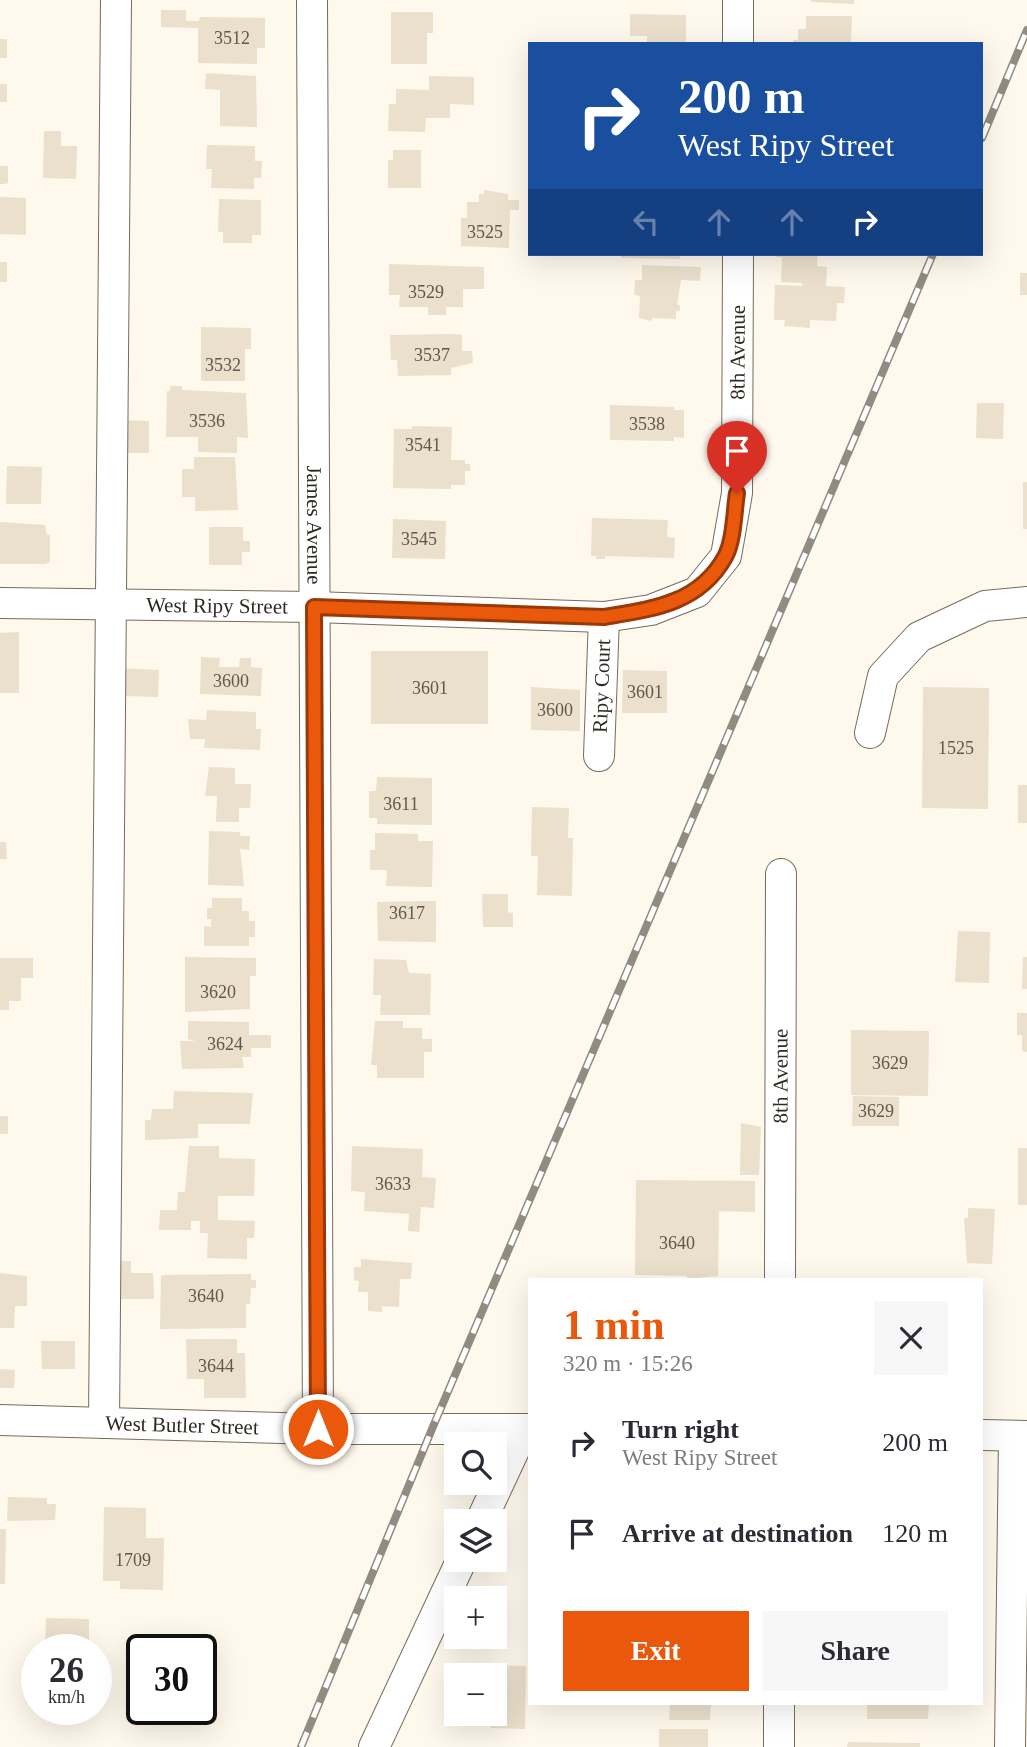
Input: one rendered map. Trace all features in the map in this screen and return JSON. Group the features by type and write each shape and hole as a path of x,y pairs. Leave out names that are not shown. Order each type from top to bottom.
{"street":[{"path":"104,1423 112,605 112,155 116,0"},
{"name":"James Avenue","path":"312,0 318,1429"},
{"path":"738,0 738,42"},
{"name":"8th Avenue","path":"737,493 738,256"},
{"name":"West Ripy Street","path":"0,603 314,607 604,617 651,610 698,592 726,556 737,493"},
{"path":"870,733 883,676 919,637 985,606 1027,602"},
{"name":"Ripy Court","path":"599,756 604,617"},
{"name":"8th Avenue","path":"780,1278 781,874"},
{"name":"West Butler Street","path":"0,1420 318,1429 527,1429"},
{"path":"487,1509 527,1429"},
{"path":"983,1435 1021,1436 1010,1747"},
{"path":"374,1747 457,1572"},
{"path":"779,1705 779,1747"}],"building":[{"path":"854,0 854,4 811,2"},
{"path":"161,10 186,10 186,21 199,21 200,17 265,18 265,48 257,48 257,64 198,63 198,28 161,27"},
{"path":"391,12 433,12 433,33 427,33 427,64 391,64"},
{"path":"630,14 686,15 686,42 647,42 647,36 630,36"},
{"path":"806,16 852,16 851,42 793,42 798,40 798,29 806,29"},
{"path":"0,39 7,39 7,58 0,58"},
{"path":"206,73 256,76 257,127 220,126 220,90 205,89"},
{"path":"429,76 474,77 474,105 450,104 450,118 426,118 425,132 388,131 389,104 396,104 396,89 429,90"},
{"path":"0,84 7,84 7,102 0,102"},
{"path":"44,131 61,131 61,146 77,146 76,179 43,178"},
{"path":"207,145 255,146 255,161 262,161 261,178 254,178 254,189 211,188 212,169 206,169"},
{"path":"393,150 421,150 421,188 388,188 388,160 393,160"},
{"path":"0,166 8,166 8,183 0,184"},
{"path":"484,190 508,194 508,200 519,200 519,210 510,210 509,248 461,246 461,218 467,218 467,202 479,202 479,194 484,194"},
{"path":"0,197 26,198 26,235 0,234"},
{"path":"219,199 261,200 261,235 252,235 252,243 223,243 223,232 218,232"},
{"path":"621,256 680,256 680,259"},
{"path":"818,256 817,266 827,267 826,286 845,287 844,303 837,303 836,321 810,320 810,328 784,326 785,320 774,320 775,285 802,286 802,283 781,282 782,258 776,257"},
{"path":"0,262 7,262 7,282 0,282"},
{"path":"389,264 484,267 484,289 463,289 463,307 446,307 446,315 428,315 428,307 399,307 400,295 389,295"},
{"path":"642,265 701,267 700,281 681,280 677,305 680,305 680,311 676,311 676,319 652,318 652,321 639,318 640,296 634,295 635,280 642,280"},
{"path":"1020,273 1027,273 1027,295 1020,295"},
{"path":"201,327 251,328 251,349 245,349 245,381 201,381"},
{"path":"390,335 462,335 462,351 472,351 473,363 451,368 451,375 398,376 397,360 391,360"},
{"path":"170,386 182,386 182,390 246,393 248,438 237,437 237,453 198,452 198,437 166,437 167,391 170,391"},
{"path":"977,403 1004,403 1003,439 976,438"},
{"path":"610,405 674,407 674,410 684,410 684,438 674,437 674,441 610,440"},
{"path":"121,420 149,421 149,453 121,453"},
{"path":"412,426 452,427 451,460 465,460 465,464 470,464 470,471 465,471 465,485 451,485 451,489 393,488 394,429 412,429"},
{"path":"194,457 235,457 238,510 195,511 195,497 182,497 182,469 194,469"},
{"path":"7,466 42,467 41,504 6,504"},
{"path":"1023,482 1027,482 1027,529 1023,529"},
{"path":"592,518 668,520 667,537 675,538 674,558 605,556 605,559 596,559 596,556 591,556"},
{"path":"393,519 446,521 445,559 392,558"},
{"path":"0,522 45,525 47,535 50,535 50,562 0,564"},
{"path":"209,527 243,527 243,541 250,541 250,552 242,552 242,565 209,565"},
{"path":"19,632 19,693 0,693 0,633"},
{"path":"371,651 488,651 488,724 371,724"},
{"path":"201,657 220,658 219,667 239,667 240,658 251,658 251,667 262,668 261,696 200,694"},
{"path":"114,668 159,670 158,697 125,696"},
{"path":"623,670 667,671 667,713 622,713"},
{"path":"531,687 580,690 580,731 531,730"},
{"path":"923,687 989,688 988,809 922,808"},
{"path":"207,710 256,712 256,729 261,729 260,750 204,748 205,739 190,739 188,719 206,720"},
{"path":"209,767 235,768 235,784 251,784 250,808 239,808 239,822 216,822 217,796 205,796"},
{"path":"377,777 432,778 432,825 377,824 377,818 369,818 369,791 376,791"},
{"path":"1018,785 1027,785 1027,823 1018,823"},
{"path":"532,807 569,808 568,838 573,838 572,896 537,895 538,856 531,856"},
{"path":"209,831 240,832 240,836 250,836 249,850 240,849 244,886 208,885"},
{"path":"375,833 418,834 418,841 433,841 432,887 386,886 387,870 370,870 370,850 375,850"},
{"path":"0,842 6,842 7,859 0,859"},
{"path":"482,894 508,894 508,912 513,913 513,927 483,927"},
{"path":"212,898 242,898 242,911 249,911 249,921 255,921 255,937 249,937 249,946 204,946 204,926 211,927 211,919 207,919 207,908 212,908"},
{"path":"436,901 436,942 378,941 377,902"},
{"path":"958,931 990,932 989,983 955,982"},
{"path":"185,957 256,958 256,976 250,976 250,1009 185,1012"},
{"path":"1023,957 1027,957 1027,989 1022,989"},
{"path":"0,958 33,958 33,978 21,978 21,1001 9,1001 9,1010 0,1010"},
{"path":"374,959 406,960 409,973 431,974 430,1015 380,1015 381,995 373,995"},
{"path":"1017,1013 1027,1013 1027,1052 1022,1051 1022,1035 1017,1035"},
{"path":"188,1021 249,1022 249,1035 271,1035 271,1048 251,1048 251,1057 242,1057 244,1068 182,1069 180,1041 195,1041 188,1039"},
{"path":"375,1021 403,1021 403,1028 422,1028 422,1039 432,1039 432,1052 424,1052 424,1078 377,1078 377,1065 371,1065"},
{"path":"851,1030 929,1031 928,1096 851,1095"},
{"path":"174,1091 253,1093 250,1124 198,1124 198,1138 145,1140 145,1120 151,1120 152,1109 173,1109"},
{"path":"853,1096 899,1097 899,1126 852,1126"},
{"path":"0,1116 8,1116 8,1134 0,1134"},
{"path":"741,1123 761,1127 759,1175 740,1175"},
{"path":"189,1146 219,1146 219,1158 255,1159 254,1196 218,1196 218,1220 255,1221 254,1238 247,1238 247,1259 207,1258 208,1233 200,1233 200,1221 191,1221 191,1230 159,1230 160,1210 177,1210 178,1192 185,1192"},
{"path":"352,1146 423,1149 422,1177 436,1178 434,1208 421,1207 419,1232 408,1231 409,1214 364,1211 365,1192 351,1191"},
{"path":"1018,1148 1027,1148 1027,1205 1018,1205"},
{"path":"636,1180 755,1181 755,1212 719,1211 718,1276 687,1278 635,1275"},
{"path":"968,1208 995,1209 992,1264 967,1263 964,1218 968,1218"},
{"path":"361,1259 412,1263 411,1279 400,1279 399,1307 382,1306 382,1312 368,1311 368,1292 358,1292 359,1281 354,1280 354,1267 361,1267"},
{"path":"114,1261 131,1261 131,1273 153,1273 154,1299 115,1299"},
{"path":"0,1273 27,1276 27,1306 15,1306 14,1328 0,1328"},
{"path":"251,1274 251,1280 256,1280 256,1288 251,1288 250,1304 246,1304 246,1328 160,1329 161,1275"},
{"path":"186,1339 237,1339 237,1353 245,1353 246,1398 204,1398 204,1379 187,1379"},
{"path":"41,1341 75,1341 75,1369 42,1369"},
{"path":"0,1369 15,1370 14,1388 0,1388"},
{"path":"8,1497 47,1498 47,1504 56,1504 55,1520 7,1521"},
{"path":"104,1507 146,1508 146,1538 164,1538 163,1590 120,1589 120,1581 103,1581"},
{"path":"0,1529 6,1529 5,1584 0,1584"},
{"path":"46,1618 89,1619 89,1634 45,1634"},
{"path":"507,1666 526,1666 525,1729 491,1728 507,1726"},
{"path":"670,1705 711,1705 710,1720 669,1720"},
{"path":"867,1705 929,1705 928,1719 867,1719"},
{"path":"659,1729 708,1729 708,1747 659,1747"},
{"path":"848,1742 920,1743 920,1747 847,1747"}],"railway":[{"path":"983,136 1027,30"},
{"path":"301,1747 432,1429 932,256"}],"route":[{"path":"318,1429 314,607 604,617 651,610 698,592 726,556 737,493"}]}
